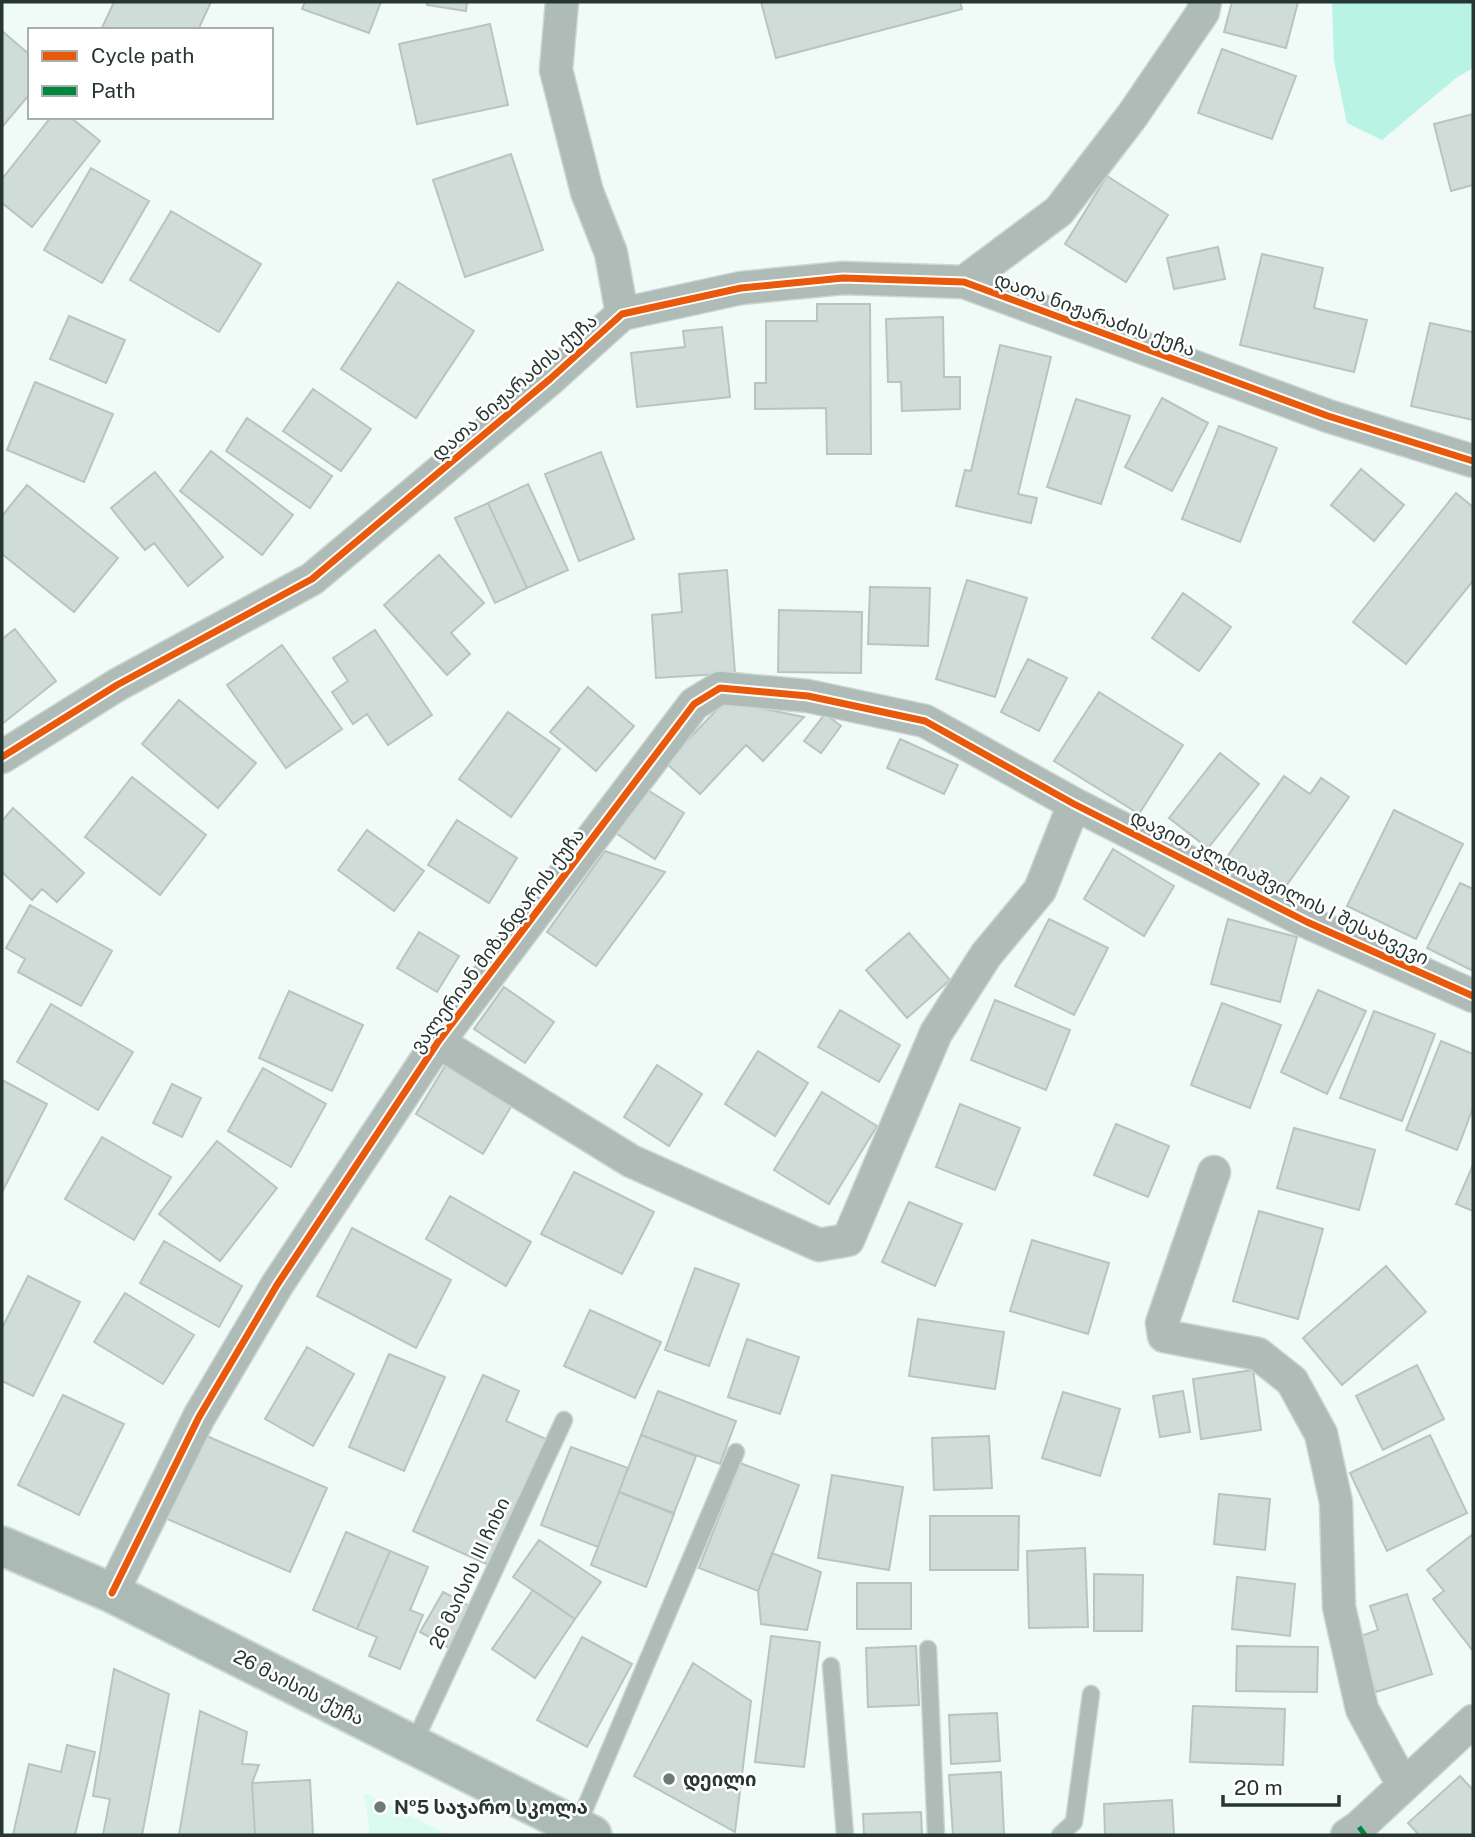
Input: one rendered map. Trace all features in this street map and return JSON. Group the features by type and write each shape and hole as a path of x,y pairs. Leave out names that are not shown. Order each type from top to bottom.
{"main road":[{"name":"26 მაისის ქუჩა","path":"2,1546 112,1594 585,1831"}],"street":[{"path":"562,2 556,70 587,192 611,253 622,314"},
{"path":"964,282 1059,211 1132,116 1203,12 1205,2"},
{"name":"დათა ნიჟარაძის ქუჩა","path":"2,757 117,685 312,579 550,379 622,314 741,288 843,278 964,282 1328,416 1473,461"},
{"name":"ვალერიან მიზანდარის ქუჩა","path":"112,1594 199,1417 270,1297 438,1042 694,704 720,688 808,696 925,721 1074,804 1040,890 986,955 936,1033 848,1240 819,1245 631,1161 438,1042"},
{"name":"დავით კლდიაშვილის I შესახვევი","path":"1074,804 1307,922 1473,996"},
{"path":"1214,1172 1162,1323 1164,1336 1258,1354 1292,1381 1321,1434 1336,1502 1339,1607 1362,1709 1402,1786"},
{"path":"1347,1835 1359,1827 1473,1721"}],"lane":[{"name":"26 მაისის III ჩიხი","path":"413,1745 564,1420"},
{"path":"585,1831 736,1452"},
{"path":"928,1649 936,1835"},
{"path":"831,1666 845,1835"},
{"path":"1060,1835 1074,1822 1091,1695"}],"shaded area":[{"name":"№5 საჯარო სკოლა","path":"364,1793 423,1822 447,1835 370,1835"}],"green space":[{"path":"1332,2 1473,2 1473,68 1456,78 1382,140 1347,123 1334,61"}],"building":[{"path":"114,2 211,2 199,28 102,28"},
{"path":"305,2 381,2 369,33 302,9"},
{"path":"427,2 467,2 466,11 427,5"},
{"path":"761,2 960,2 962,9 776,58"},
{"path":"1232,2 1298,2 1286,48 1224,32"},
{"path":"490,24 508,105 417,124 399,44"},
{"path":"2,31 28,53 28,96 2,127"},
{"path":"1222,49 1296,76 1272,139 1198,113"},
{"path":"1473,114 1473,185 1451,191 1434,124"},
{"path":"49,119 72,119 100,141 32,227 2,203 2,179"},
{"path":"511,154 543,250 465,277 433,180"},
{"path":"91,168 149,201 102,283 44,250"},
{"path":"1107,176 1168,215 1126,282 1065,244"},
{"path":"171,211 261,264 219,332 130,280"},
{"path":"1218,247 1225,279 1174,289 1167,258"},
{"path":"1262,254 1323,268 1314,308 1367,320 1354,372 1240,345"},
{"path":"398,282 474,331 416,418 341,369"},
{"path":"817,304 870,304 871,454 827,454 826,408 755,409 755,383 766,383 766,321 817,321"},
{"path":"69,316 125,340 106,383 50,359"},
{"path":"943,317 944,377 960,377 960,409 902,411 901,382 888,382 886,319"},
{"path":"1430,323 1473,332 1473,420 1411,406"},
{"path":"722,327 730,397 637,407 631,353 685,347 683,331"},
{"path":"1000,345 1051,357 1018,494 1037,498 1031,523 956,506 965,470 971,471"},
{"path":"35,382 113,414 84,482 7,450"},
{"path":"313,389 371,429 341,471 283,431"},
{"path":"1162,398 1208,423 1172,491 1125,467"},
{"path":"1076,399 1130,416 1101,504 1047,487"},
{"path":"247,418 332,476 310,508 226,451"},
{"path":"1219,426 1277,448 1240,542 1182,519"},
{"path":"211,451 293,515 262,555 180,491"},
{"path":"601,452 634,539 579,561 545,474"},
{"path":"1361,469 1404,505 1374,541 1331,505"},
{"path":"155,472 223,557 188,586 154,543 145,550 111,508"},
{"path":"528,484 568,570 527,588 488,503"},
{"path":"27,485 118,558 74,612 2,554 2,516"},
{"path":"1456,493 1473,507 1473,581 1406,664 1353,622"},
{"path":"488,503 527,588 495,603 455,518"},
{"path":"439,555 484,603 451,633 470,654 447,675 384,605"},
{"path":"727,570 735,673 656,678 652,615 682,612 679,574"},
{"path":"967,580 1027,598 995,697 936,679"},
{"path":"870,587 930,588 928,646 868,644"},
{"path":"1183,593 1231,627 1199,671 1152,638"},
{"path":"779,610 862,612 861,673 778,672"},
{"path":"15,629 56,681 2,724 2,639"},
{"path":"375,630 432,715 388,745 367,714 353,724 332,692 348,681 333,658"},
{"path":"282,645 342,729 286,768 227,685"},
{"path":"1028,659 1067,678 1039,731 1001,712"},
{"path":"588,687 634,726 596,771 550,732"},
{"path":"1099,692 1183,745 1139,814 1054,761"},
{"path":"179,700 256,763 218,808 142,744"},
{"path":"725,701 804,717 763,761 746,745 700,794 666,763"},
{"path":"508,712 560,749 511,817 459,779"},
{"path":"825,714 841,726 821,753 804,741"},
{"path":"900,739 958,765 944,794 887,768"},
{"path":"1220,753 1259,784 1208,848 1169,818"},
{"path":"1284,776 1310,794 1321,778 1349,797 1284,889 1227,857"},
{"path":"132,777 206,835 160,895 85,837"},
{"path":"643,787 684,813 655,859 614,832"},
{"path":"13,808 84,873 57,902 42,889 32,900 2,872 2,821"},
{"path":"1394,810 1463,844 1416,939 1347,906"},
{"path":"457,820 517,858 489,903 428,865"},
{"path":"367,830 424,871 394,911 338,870"},
{"path":"1113,849 1174,886 1144,936 1084,899"},
{"path":"605,851 665,872 596,966 547,932"},
{"path":"1460,883 1473,889 1473,971 1427,948"},
{"path":"30,905 112,951 81,1006 18,972 25,959 6,948"},
{"path":"1049,919 1108,948 1074,1015 1015,986"},
{"path":"1228,919 1297,937 1280,1002 1211,984"},
{"path":"419,932 459,956 437,992 397,968"},
{"path":"909,933 950,980 907,1018 866,970"},
{"path":"504,987 554,1022 525,1063 474,1029"},
{"path":"1318,990 1366,1011 1327,1094 1281,1072"},
{"path":"289,991 363,1025 332,1091 259,1058"},
{"path":"995,1000 1070,1030 1046,1090 971,1060"},
{"path":"1222,1003 1281,1025 1250,1108 1191,1085"},
{"path":"51,1004 133,1052 98,1110 17,1062"},
{"path":"840,1010 900,1045 879,1082 818,1047"},
{"path":"1374,1011 1435,1034 1402,1121 1340,1098"},
{"path":"1441,1041 1473,1054 1473,1108 1457,1150 1406,1130"},
{"path":"758,1051 808,1083 775,1136 725,1104"},
{"path":"657,1065 702,1094 669,1146 624,1117"},
{"path":"445,1066 512,1105 483,1154 416,1114"},
{"path":"263,1068 326,1104 291,1167 228,1131"},
{"path":"2,1080 47,1104 2,1192"},
{"path":"172,1084 201,1098 182,1137 153,1123"},
{"path":"822,1092 877,1126 829,1204 774,1170"},
{"path":"960,1104 1020,1128 995,1190 936,1167"},
{"path":"1116,1124 1169,1146 1148,1197 1094,1175"},
{"path":"1294,1128 1375,1150 1359,1210 1277,1188"},
{"path":"102,1137 171,1177 134,1240 65,1199"},
{"path":"217,1141 277,1188 220,1261 159,1214"},
{"path":"1473,1165 1473,1211 1456,1204"},
{"path":"574,1172 654,1212 622,1274 541,1234"},
{"path":"450,1196 531,1242 506,1286 426,1239"},
{"path":"909,1202 962,1224 935,1286 882,1262"},
{"path":"1259,1211 1323,1229 1298,1319 1233,1301"},
{"path":"352,1228 451,1280 416,1348 317,1296"},
{"path":"1032,1240 1109,1263 1088,1334 1010,1311"},
{"path":"164,1241 242,1286 219,1327 140,1283"},
{"path":"1386,1266 1426,1312 1342,1385 1303,1338"},
{"path":"695,1268 739,1284 709,1366 665,1350"},
{"path":"28,1276 80,1302 33,1396 2,1381 2,1328"},
{"path":"125,1293 194,1335 163,1384 94,1342"},
{"path":"590,1310 661,1342 635,1398 564,1366"},
{"path":"918,1319 1004,1332 995,1389 909,1376"},
{"path":"747,1339 799,1357 780,1414 728,1397"},
{"path":"307,1347 354,1374 313,1446 265,1419"},
{"path":"389,1354 445,1377 404,1471 349,1447"},
{"path":"1417,1365 1444,1419 1383,1450 1356,1396"},
{"path":"1253,1370 1261,1430 1201,1439 1193,1379"},
{"path":"483,1375 519,1391 506,1421 548,1440 491,1566 413,1531"},
{"path":"658,1391 736,1421 720,1464 641,1435"},
{"path":"1183,1391 1190,1432 1160,1437 1153,1396"},
{"path":"1063,1392 1120,1409 1100,1476 1042,1458"},
{"path":"63,1395 124,1424 79,1515 18,1485"},
{"path":"202,1434 327,1488 290,1572 165,1518"},
{"path":"641,1435 696,1456 674,1513 619,1492"},
{"path":"1430,1435 1467,1513 1387,1551 1350,1473"},
{"path":"989,1436 992,1488 934,1490 932,1438"},
{"path":"571,1447 628,1468 598,1547 541,1525"},
{"path":"740,1463 799,1485 758,1591 699,1568"},
{"path":"832,1475 903,1487 889,1570 818,1558"},
{"path":"619,1492 674,1514 646,1587 591,1565"},
{"path":"1219,1494 1270,1499 1265,1550 1214,1544"},
{"path":"930,1516 1019,1516 1018,1570 930,1570"},
{"path":"346,1532 390,1551 357,1629 313,1610"},
{"path":"1473,1534 1473,1651 1433,1599 1444,1591 1427,1570"},
{"path":"539,1540 601,1582 575,1619 513,1577"},
{"path":"1085,1548 1088,1627 1029,1628 1027,1551"},
{"path":"390,1551 428,1567 410,1610 423,1615 400,1669 369,1656 377,1637 357,1629"},
{"path":"772,1553 821,1572 807,1630 761,1624 758,1591"},
{"path":"1094,1574 1143,1575 1142,1631 1094,1631"},
{"path":"1237,1577 1295,1584 1290,1636 1232,1629"},
{"path":"857,1583 911,1583 911,1629 857,1629"},
{"path":"533,1590 575,1619 535,1678 492,1649"},
{"path":"443,1592 473,1608 451,1649 420,1632"},
{"path":"1407,1594 1432,1674 1376,1692 1358,1637 1378,1630 1370,1606"},
{"path":"771,1636 820,1642 804,1767 755,1762"},
{"path":"582,1637 632,1664 587,1747 537,1720"},
{"path":"916,1646 919,1705 868,1707 866,1648"},
{"path":"1237,1646 1318,1647 1317,1692 1236,1691"},
{"path":"693,1663 751,1701 735,1832 634,1776"},
{"path":"114,1669 169,1694 142,1835 103,1835 110,1799 93,1796"},
{"path":"1193,1706 1285,1709 1283,1765 1190,1762"},
{"path":"200,1711 247,1732 242,1764 259,1765 252,1783 255,1835 179,1835"},
{"path":"997,1713 1000,1761 951,1764 949,1715"},
{"path":"67,1745 95,1752 75,1835 13,1835 29,1764 61,1772"},
{"path":"1001,1772 1004,1835 953,1835 949,1775"},
{"path":"1460,1776 1473,1790 1473,1835 1419,1835 1408,1823"},
{"path":"310,1780 313,1835 255,1835 252,1783"},
{"path":"1172,1800 1174,1835 1105,1835 1104,1804"},
{"path":"921,1812 922,1835 864,1835 863,1814"}],"marked path":[{"path":"1359,1827 1365,1835"}],"cycle path":[{"path":"2,757 117,685 312,579 550,379 622,314 741,288 843,278 964,282 1328,416 1473,461"},
{"path":"112,1593 199,1417 277,1285 438,1042 694,704 720,688 808,696 925,721 1074,804 1307,922 1473,996"}],"place":[{"name":"დეილი","path":"669,1779"},
{"name":"№5 საჯარო სკოლა","path":"380,1807"}]}
